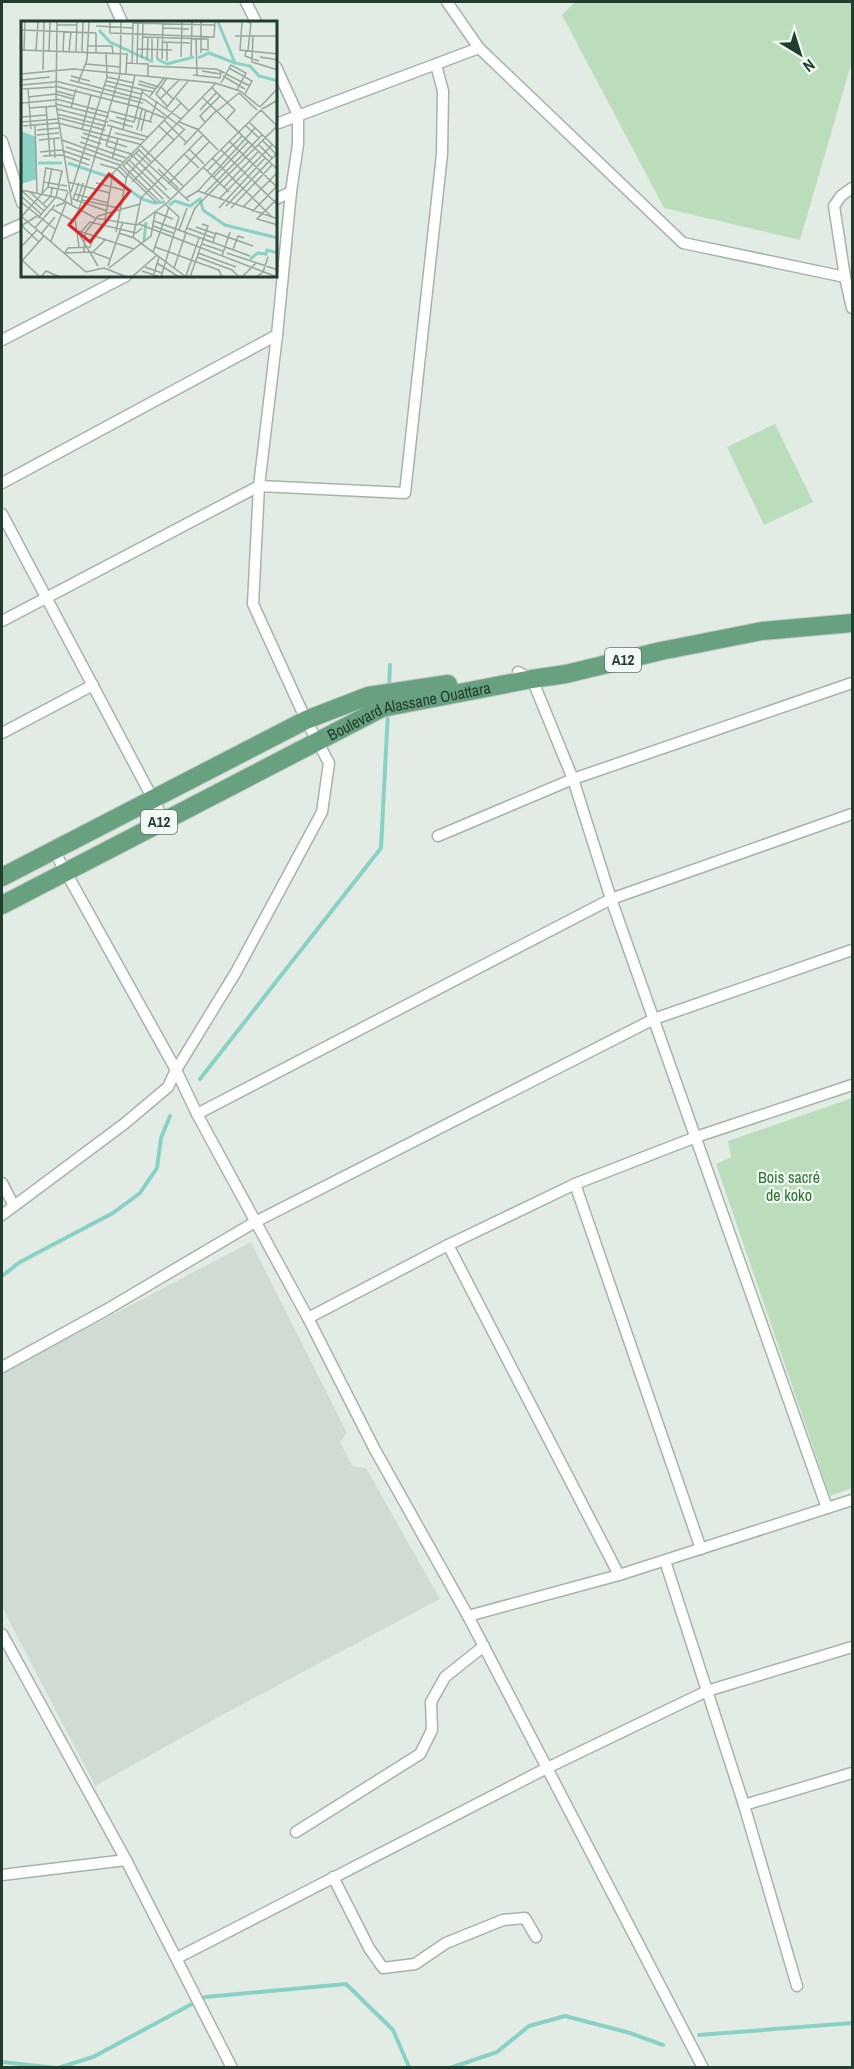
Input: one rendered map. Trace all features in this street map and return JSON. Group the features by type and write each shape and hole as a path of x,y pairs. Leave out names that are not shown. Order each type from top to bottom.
{"main road":[{"name":"Boulevard Alassane Ouattara","path":"2,877 306,720 368,696 395,699 525,675 715,628 852,612"},
{"name":"Boulevard Alassane Ouattara","path":"525,675 566,674 661,651 762,631 852,623"},
{"name":"Boulevard Alassane Ouattara","path":"2,905 382,708 395,699"}],"street":[{"path":"113,2 122,21"},
{"path":"246,2 256,21"},
{"path":"447,2 479,48 684,243 844,277"},
{"path":"278,123 479,48"},
{"path":"2,621 260,486 405,493 442,154 443,91 436,65"},
{"path":"2,1215 124,1124 168,1087 236,972 322,812 328,763 306,720 254,604 260,486 298,144 298,116 278,71"},
{"path":"2,141 21,200"},
{"path":"852,188 841,196 834,207 844,277 852,308"},
{"path":"278,198 291,192"},
{"path":"2,233 21,224"},
{"path":"2,340 122,278"},
{"path":"2,483 278,335"},
{"path":"2,514 164,820"},
{"path":"525,675 573,779 610,898 827,1508"},
{"path":"438,836 573,779 852,683"},
{"path":"2,733 93,686"},
{"path":"197,1114 610,898 852,814"},
{"path":"53,849 176,1070 197,1114 308,1318 374,1448 468,1616 703,2067"},
{"path":"2,1368 255,1222 654,1019 852,950"},
{"path":"308,1318 448,1245 575,1184 696,1137 852,1085"},
{"path":"2,1184 14,1206"},
{"path":"575,1184 701,1549"},
{"path":"448,1245 619,1575"},
{"path":"468,1616 619,1575 852,1500"},
{"path":"665,1561 744,1805 797,1986"},
{"path":"2,1634 126,1860 232,2067"},
{"path":"296,1832 420,1754 432,1730 431,1702 445,1677 484,1646"},
{"path":"177,1958 547,1768 707,1691 852,1647"},
{"path":"744,1805 852,1773"},
{"path":"2,1875 126,1860"},
{"path":"333,1877 369,1948 383,1968 415,1964 446,1943 503,1920 525,1918 536,1937"}],"shaded area":[{"path":"251,1242 347,1433 340,1442 352,1466 366,1468 440,1599 95,1786 2,1607 2,1373"}],"green space":[{"path":"575,2 852,2 852,61 800,240 664,208 562,15"},
{"path":"775,424 813,502 764,525 727,447"},
{"name":"Bois sacré de koko","path":"852,1098 852,1488 830,1496 716,1164 731,1157 728,1141"}],"waterway":[{"path":"389,689 390,665"},
{"path":"200,1079 381,848 388,711"},
{"path":"2,1276 20,1262 113,1213 140,1193 157,1168 161,1138 170,1116"},
{"path":"58,2068 93,2057 205,1997 346,1984 393,2030 409,2067 412,2068"},
{"path":"450,2068 497,2052 529,2026 565,2016 630,2033 663,2045"},
{"path":"699,2035 852,2023"},
{"path":"2,2062 56,2068"}]}
